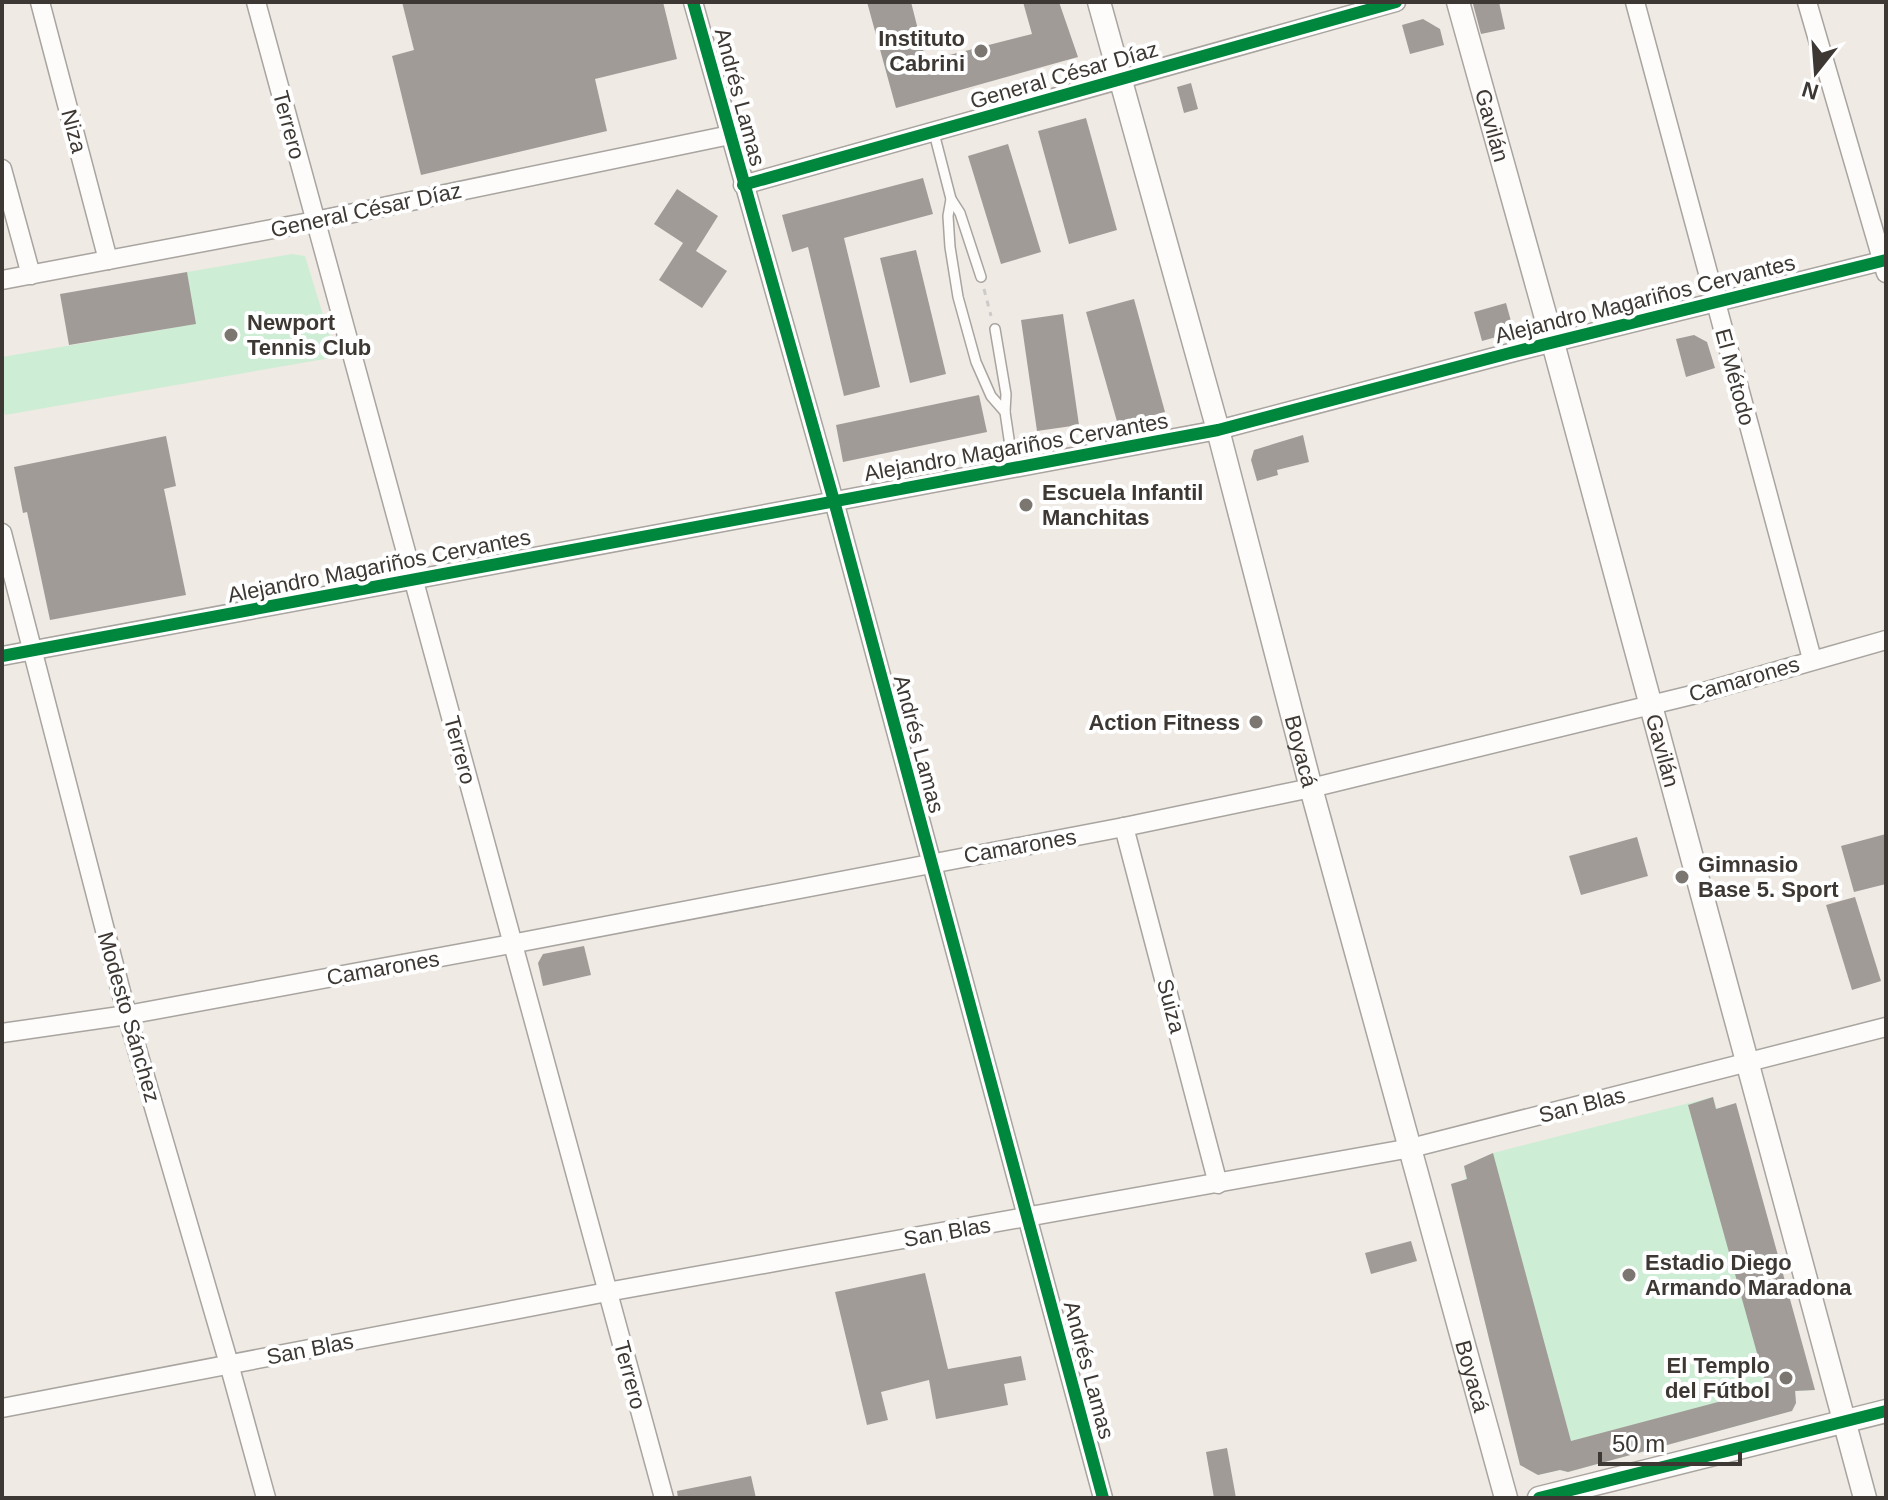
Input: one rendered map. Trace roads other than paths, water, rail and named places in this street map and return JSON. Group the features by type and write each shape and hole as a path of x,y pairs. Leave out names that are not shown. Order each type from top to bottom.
{"street":[{"name":"Niza","path":"40,2 108,260"},
{"name":"Terrero","path":"256,2 664,1498"},
{"name":"Andrés Lamas","path":"693,2 834,501 1103,1498"},
{"name":"Boyacá","path":"1099,2 1218,430 1311,788 1506,1498"},
{"name":"General César Díaz","path":"743,185 1396,2"},
{"name":"Gavilán","path":"1458,2 1865,1498"},
{"name":"El Método","path":"1635,2 1812,659"},
{"path":"1807,2 1885,264"},
{"name":"General César Díaz","path":"2,280 315,221 730,135"},
{"path":"2,169 31,275"},
{"name":"Alejandro Magariños Cervantes","path":"2,656 1218,430 1715,301 1885,264"},
{"name":"Modesto Sánchez","path":"2,533 127,1015 266,1498"},
{"name":"Camarones","path":"2,1033 127,1015 511,944 1124,827 1311,788 1700,693 1886,640"},
{"name":"Suiza","path":"1124,827 1218,1184"},
{"name":"San Blas","path":"2,1408 607,1292 1411,1148 1886,1027"},
{"path":"1539,1498 1886,1411"}],"lane":[{"path":"934,133 951,199 960,213 981,277"},
{"path":"951,199 948,216 950,247 958,297 976,362 991,396 1005,412"},
{"path":"995,329 1006,394 1005,412 1013,466"}],"place":[{"name":"Instituto Cabrini","path":"981,51"},
{"name":"Newport Tennis Club","path":"231,335"},
{"name":"Escuela Infantil Manchitas","path":"1026,505"},
{"name":"Action Fitness","path":"1256,722"},
{"name":"Gimnasio Base 5. Sport","path":"1682,877"},
{"name":"Estadio Diego Armando Maradona","path":"1629,1275"},
{"name":"El Templo del Fútbol","path":"1786,1378"}]}
